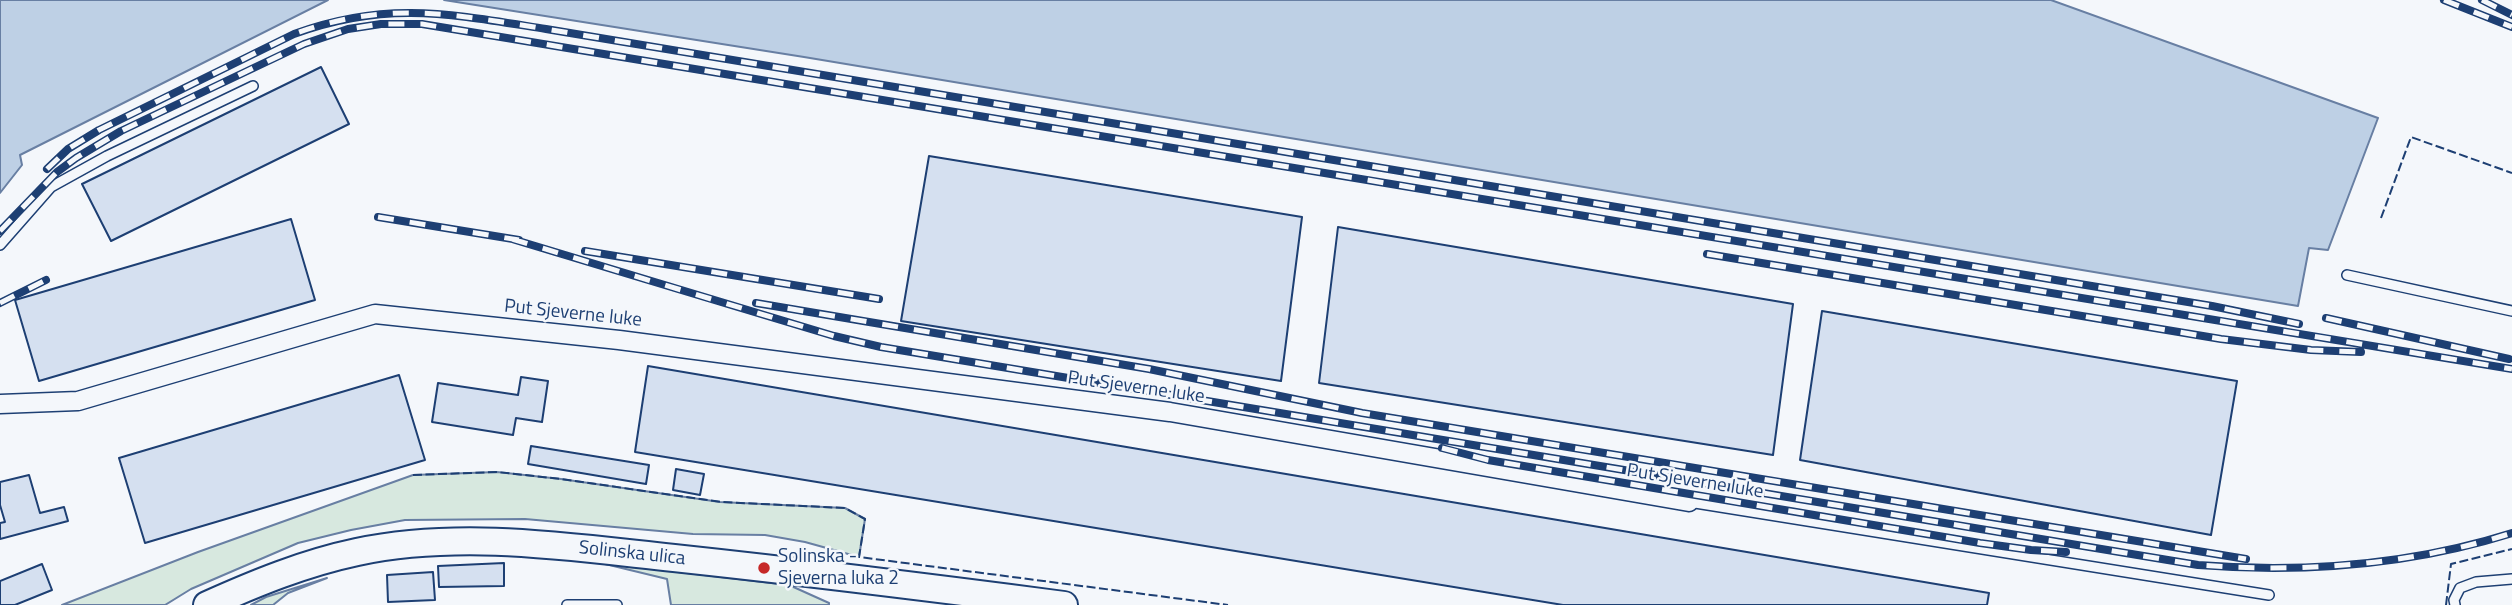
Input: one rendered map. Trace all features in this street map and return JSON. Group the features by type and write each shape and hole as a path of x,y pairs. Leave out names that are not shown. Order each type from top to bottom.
{"main road":[{"name":"Solinska ulica","path":"207,605 300,567 358,552 414,544 466,542 551,545 960,598 1064,605"}],"street":[{"name":"Put Sjeverne luke","path":"0,404 78,401 375,314 619,340 1170,412 1689,502"}],"lane":[{"path":"0,245 51,187 107,156 253,86"},
{"path":"2347,275 2512,311"},
{"name":"Put Sjeverne luke","path":"1689,502 2269,595"},
{"path":"2455,605 2454,600 2460,588 2476,582 2512,579"},
{"path":"567,605 617,605"}],"shaded area":[{"path":"497,472 720,502 845,508 865,519 859,557 805,542 765,535 693,534 525,519 405,520 298,543 191,589 165,605 62,605 198,552 413,475"},
{"path":"601,563 789,585 829,605 671,605 667,579"},
{"path":"327,578 288,593 273,605 251,605 266,597"}],"water":[{"path":"0,0 328,0 20,155 22,165 0,193"},
{"path":"444,0 2051,0 2378,118 2328,250 2309,248 2298,306 804,57"}],"building":[{"path":"321,67 349,124 111,241 82,184"},
{"path":"929,156 1302,217 1281,381 901,321"},
{"path":"291,219 315,300 39,381 15,300"},
{"path":"1338,227 1793,304 1773,455 1319,383"},
{"path":"1822,311 2237,381 2211,535 1800,460"},
{"path":"648,366 1989,593 1987,605 1563,605 635,452"},
{"path":"399,375 425,460 145,543 119,458"},
{"path":"521,377 548,381 542,422 516,418 513,435 432,422 438,383 518,395"},
{"path":"531,446 649,465 646,484 528,464"},
{"path":"676,469 704,474 700,495 673,490"},
{"path":"29,475 40,513 64,507 68,521 0,539 0,523 5,522 0,505 0,482"},
{"path":"504,563 504,586 439,587 438,566"},
{"path":"42,564 52,590 15,605 0,605 0,581"},
{"path":"433,572 435,600 388,602 387,575"}],"railway":[{"path":"2444,0 2512,27"},
{"path":"2482,0 2512,15"},
{"path":"47,169 68,149 99,130 294,34 359,17 419,13 449,15 2212,306 2299,324"},
{"path":"0,231 57,172 121,131 304,44 348,29 381,24 422,24 2512,369"},
{"path":"378,217 519,240"},
{"path":"512,239 834,336 881,347 2198,565 2278,568 2357,564 2435,553 2512,533"},
{"path":"585,251 879,299"},
{"path":"1707,254 2221,339 2311,350 2361,352"},
{"path":"0,303 46,280"},
{"path":"756,303 1149,369 1362,413 2246,559"},
{"path":"2326,318 2509,359"},
{"path":"1442,448 1488,460 1980,543 2066,552"}],"fence":[{"path":"2381,218 2411,137 2512,173"},
{"path":"413,475 497,472 721,502 845,508 865,519 859,557 1228,605"},
{"path":"2446,605 2451,564 2512,549"}],"place":[{"name":"Solinska - Sjeverna luka 2","path":"764,568"}]}
